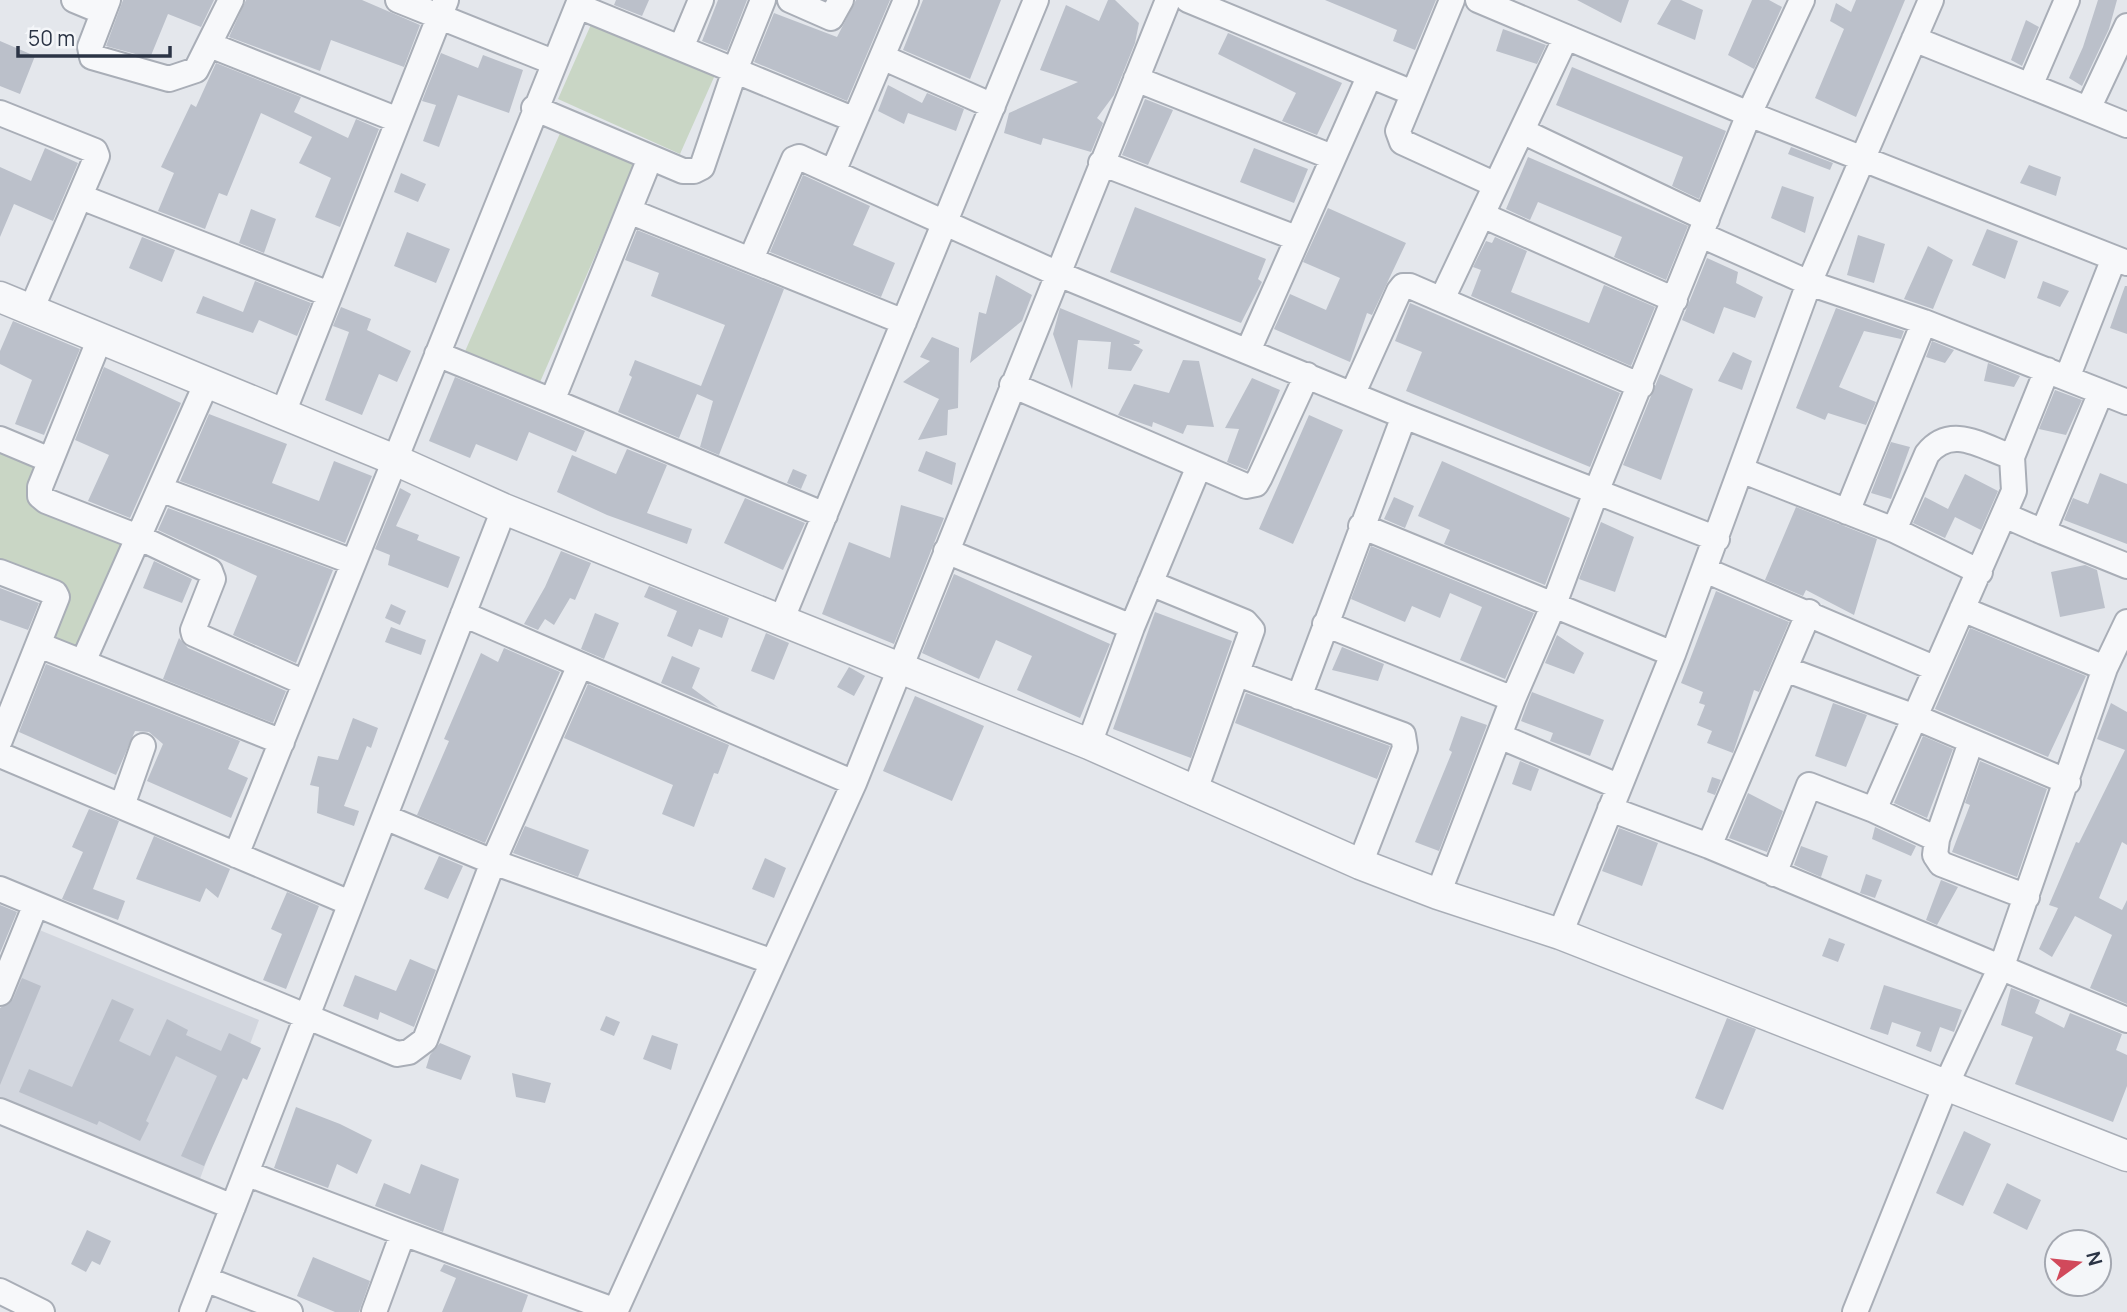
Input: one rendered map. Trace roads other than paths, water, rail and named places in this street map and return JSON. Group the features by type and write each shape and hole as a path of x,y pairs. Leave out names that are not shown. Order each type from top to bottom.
{"street":[{"path":"74,0 105,6 90,47 92,57 154,77 169,79 196,70 230,0"},
{"path":"398,0 442,8 553,62"},
{"path":"681,48 701,0"},
{"path":"534,108 682,171 694,172 702,167 734,70 763,0"},
{"path":"790,0 831,18 841,0"},
{"path":"833,172 906,0"},
{"path":"781,621 1036,0"},
{"path":"248,1174 616,1311 854,783 1056,273 1168,0"},
{"path":"1188,0 1413,93"},
{"path":"1452,0 1398,131 1402,142 1496,184"},
{"path":"1478,0 1505,5 1566,37 1749,114 2120,260 2012,457 2014,485 2004,514 1980,572 1934,668 1874,810"},
{"path":"1560,934 1706,570 1809,283 1861,157 1931,0"},
{"path":"2030,86 2067,0"},
{"path":"1438,894 1513,699 1554,604 1596,492 1749,114 1800,1"},
{"path":"236,855 534,108 579,3 855,120"},
{"path":"283,413 442,8"},
{"path":"2088,109 2127,26"},
{"path":"1442,299 1566,37"},
{"path":"1914,39 2127,125"},
{"path":"210,45 398,120"},
{"path":"881,57 993,106"},
{"path":"1248,351 1332,157 1370,77"},
{"path":"1136,79 1332,157"},
{"path":"0,113 95,151 98,158 31,310"},
{"path":"1522,131 1809,283 1924,321 2127,402"},
{"path":"751,259 794,159 799,157 1056,273 1404,416 1717,539"},
{"path":"552,401 650,158"},
{"path":"1101,163 1296,238"},
{"path":"81,197 330,294"},
{"path":"628,211 904,322"},
{"path":"1482,215 1675,300"},
{"path":"1353,393 1403,286 1410,286 1442,299 1641,386"},
{"path":"0,297 395,460 505,509 1088,744 1194,793 1360,863 1438,894 1560,934 2127,1156"},
{"path":"1847,512 1924,321"},
{"path":"100,338 50,460 40,487 40,496 46,501 138,537 210,571 213,579 193,630 194,634 305,683"},
{"path":"437,354 825,515"},
{"path":"1012,385 1246,486 1256,484 1307,375"},
{"path":"83,662 207,382"},
{"path":"2043,532 2101,392"},
{"path":"1299,697 1404,416"},
{"path":"1894,530 1927,454 1935,444 1946,438 1957,438 2012,457"},
{"path":"0,439 50,460"},
{"path":"1088,744 1132,627 1199,466"},
{"path":"1741,470 1894,530 1980,572"},
{"path":"160,488 354,562"},
{"path":"192,1312 248,1174 350,903 387,818 505,509"},
{"path":"2004,514 2127,566"},
{"path":"1361,526 1673,654"},
{"path":"946,551 1132,627"},
{"path":"1706,570 1934,668"},
{"path":"0,572 55,593 57,602 0,740"},
{"path":"1150,583 1251,626 1253,634 1194,793"},
{"path":"1962,609 2105,668"},
{"path":"1709,846 1809,612"},
{"path":"463,614 854,783"},
{"path":"1855,1312 1945,1085 2001,967 2068,782 2105,668 2127,622"},
{"path":"1325,624 1513,699"},
{"path":"39,645 282,742"},
{"path":"0,889 306,1018 397,1054 409,1052 425,1040 493,862 580,665"},
{"path":"1785,669 1915,717 2068,782"},
{"path":"1238,674 1398,731 1406,739 1360,863"},
{"path":"1499,736 1709,846 2127,1020"},
{"path":"1971,742 1934,850 1941,864 2027,897"},
{"path":"122,806 143,746"},
{"path":"0,755 350,903"},
{"path":"1774,874 1809,785 1874,810 1937,839"},
{"path":"387,818 493,862 773,962"},
{"path":"0,993 36,904"},
{"path":"0,1111 233,1207"},
{"path":"374,1312 403,1233"},
{"path":"205,1279 290,1312"},
{"path":"0,1291 42,1312"}]}
